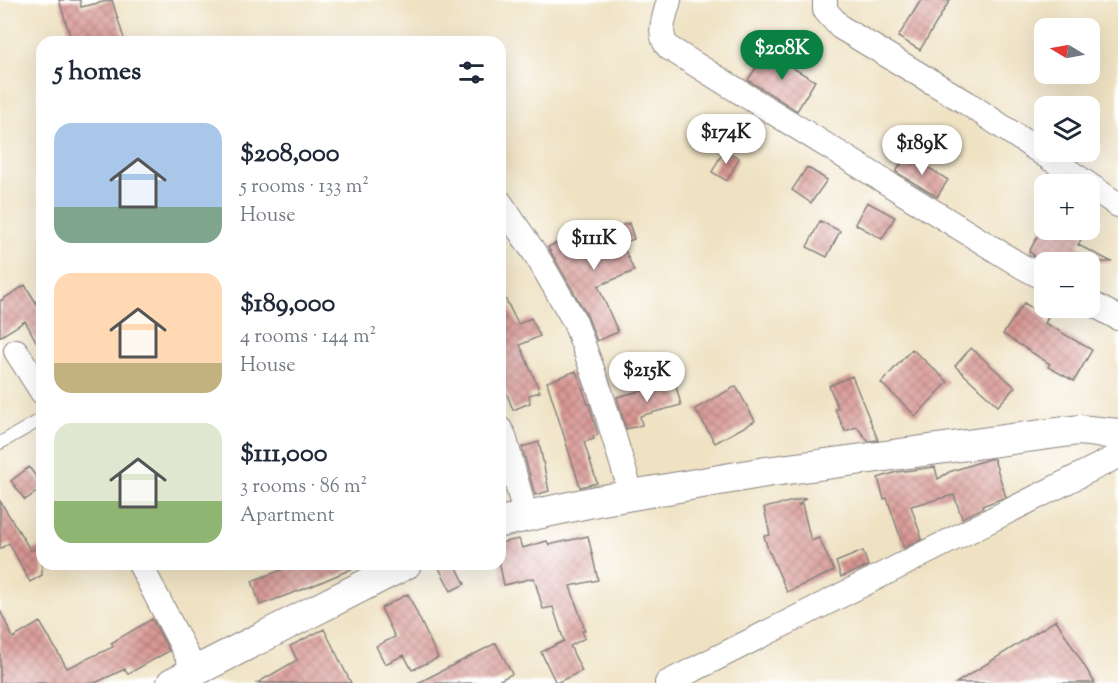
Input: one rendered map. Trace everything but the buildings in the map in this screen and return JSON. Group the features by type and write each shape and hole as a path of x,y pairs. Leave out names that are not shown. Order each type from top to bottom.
{"street":[{"path":"669,0 661,34 664,43 669,48 1034,273"},
{"path":"825,0 825,10 840,27 967,103 1073,174"},
{"path":"1100,193 1118,205"},
{"path":"506,211 538,258 576,322 632,496"},
{"path":"1100,309 1118,318"},
{"path":"16,351 36,383"},
{"path":"506,455 513,520 597,501 766,472 1079,430 1118,434"},
{"path":"667,683 1118,456"},
{"path":"142,570 184,677 374,571"}],"lane":[{"path":"0,443 36,422"}]}
